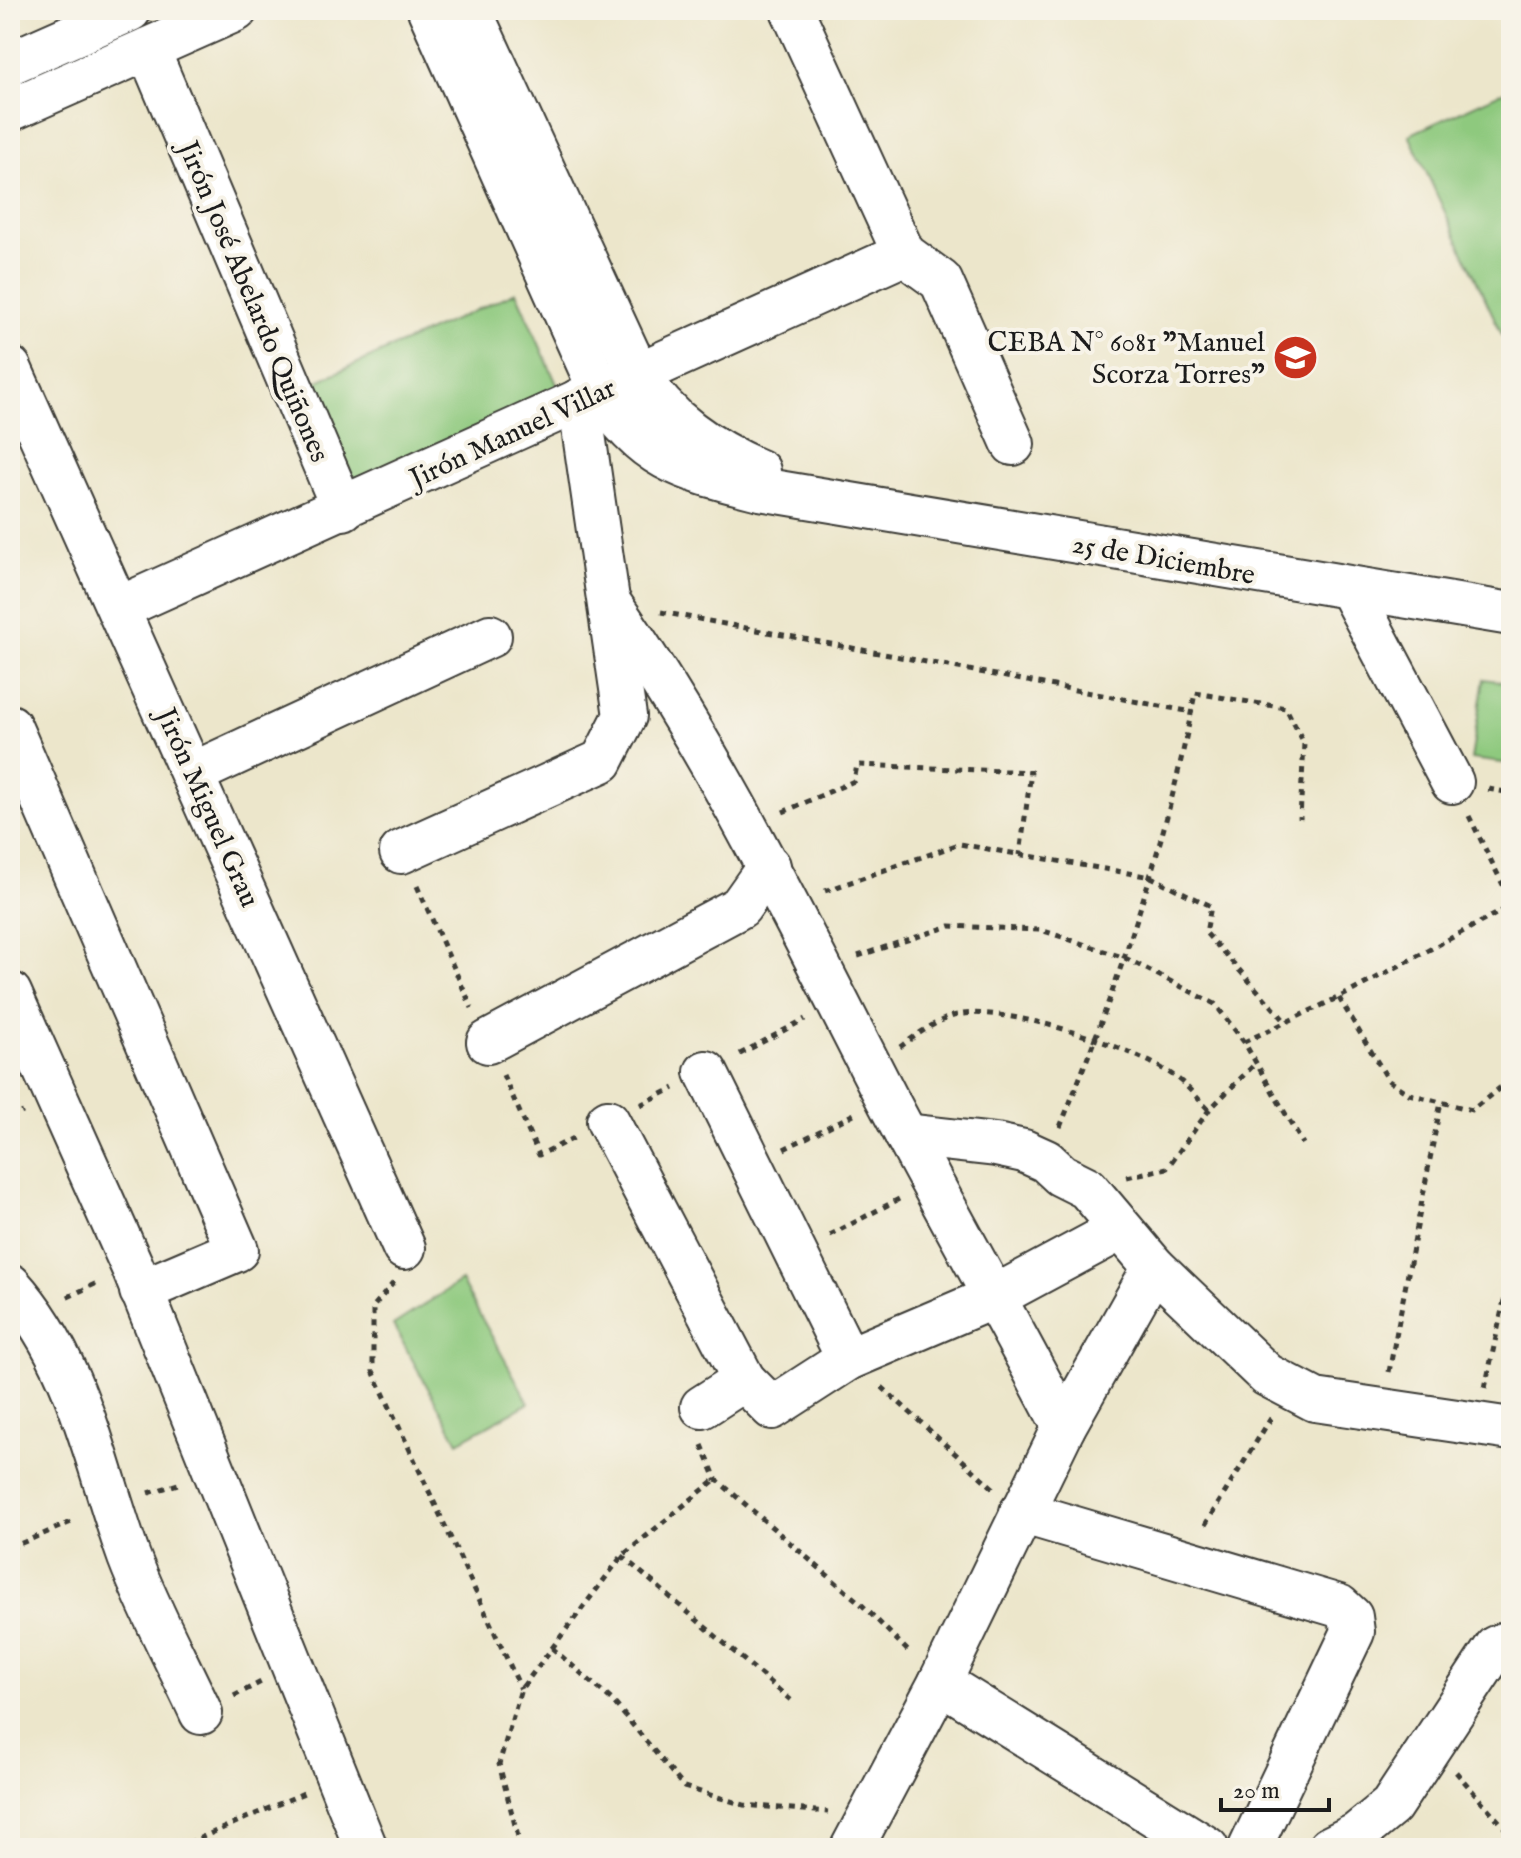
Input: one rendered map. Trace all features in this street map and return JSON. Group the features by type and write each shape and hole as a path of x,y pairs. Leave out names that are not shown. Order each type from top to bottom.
{"street":[{"path":"10,63 130,10"},
{"path":"10,110 236,10"},
{"path":"401,852 602,761 625,716 609,602 590,396 429,10"},
{"path":"470,10 638,374 654,400 681,427 748,466 818,498"},
{"path":"792,10 904,254 941,281 1013,444"},
{"name":"Jirón José Abelardo Quiñones","path":"148,49 343,509"},
{"name":"Jirón Manuel Villar","path":"119,608 904,254"},
{"name":"Jirón Miguel Grau","path":"10,368 194,773 404,1248"},
{"path":"590,396 640,444 676,464 760,489 818,498"},
{"name":"25 de Diciembre","path":"818,498 1511,614"},
{"path":"1350,589 1452,782"},
{"path":"609,602 647,656 748,827 906,1135 996,1296 1064,1427"},
{"path":"194,773 490,636"},
{"path":"10,726 237,1250 141,1291"},
{"path":"488,1042 740,907 769,866"},
{"path":"10,993 141,1291 366,1848"},
{"path":"706,1072 848,1359"},
{"path":"608,1121 744,1380 772,1408 848,1359 996,1296 1119,1230"},
{"path":"906,1135 996,1145 1024,1151 1046,1161 1061,1175 1087,1188 1119,1230 1154,1267 1267,1375 1315,1400 1494,1425"},
{"path":"856,1839 940,1682 1064,1427 1154,1267"},
{"path":"10,1285 36,1314 86,1417 130,1558 201,1713"},
{"path":"702,1407 744,1380"},
{"path":"1021,1512 1339,1606 1351,1617 1353,1632 1250,1848"},
{"path":"1329,1848 1357,1834 1391,1806 1496,1647 1511,1641"},
{"path":"940,1682 1207,1848"}],"path":[{"path":"609,602 1192,712"},
{"path":"1046,1161 1096,1039 1151,877 1195,693 1286,708 1304,743 1300,819"},
{"path":"748,827 854,781 857,765 1031,772 1020,855"},
{"path":"1244,1042 1339,998 1511,904 1452,782"},
{"path":"790,906 959,844 1151,877 1211,906 1206,933 1286,1022"},
{"path":"401,852 539,1155"},
{"path":"821,969 950,926 1041,930 1125,958 1215,1004 1244,1042 1303,1144"},
{"path":"1339,998 1389,1081 1409,1094 1472,1110 1511,1079"},
{"path":"752,1165 879,1083 917,1034 955,1016 1009,1016 1096,1039 1175,1076 1209,1110"},
{"path":"1087,1188 1167,1168 1209,1110 1256,1063"},
{"path":"1382,1410 1441,1102"},
{"path":"795,1253 932,1182"},
{"path":"404,1248 393,1284 373,1307 373,1371 521,1689"},
{"path":"1494,1425 1511,1268"},
{"path":"848,1359 1021,1512"},
{"path":"1183,1560 1291,1387"},
{"path":"702,1407 711,1421 700,1440 716,1479 861,1604 940,1682"},
{"path":"521,1848 499,1764 521,1689 622,1556 716,1479"},
{"path":"622,1556 793,1702"},
{"path":"552,1648 612,1700 684,1787 744,1805 824,1810 856,1839"},
{"path":"201,1713 294,1666"},
{"path":"1432,1744 1511,1835"},
{"path":"177,1848 337,1778"}],"green space":[{"path":"1511,88 1511,354 1409,135"},
{"path":"516,292 560,391 355,482 311,384"},
{"path":"1484,679 1511,683 1511,764 1471,759"},
{"path":"461,1281 529,1403 458,1442 393,1325"}],"place":[{"name":"CEBA N° 6081 \"Manuel Scorza Torres\"","path":"1296,357"}]}
